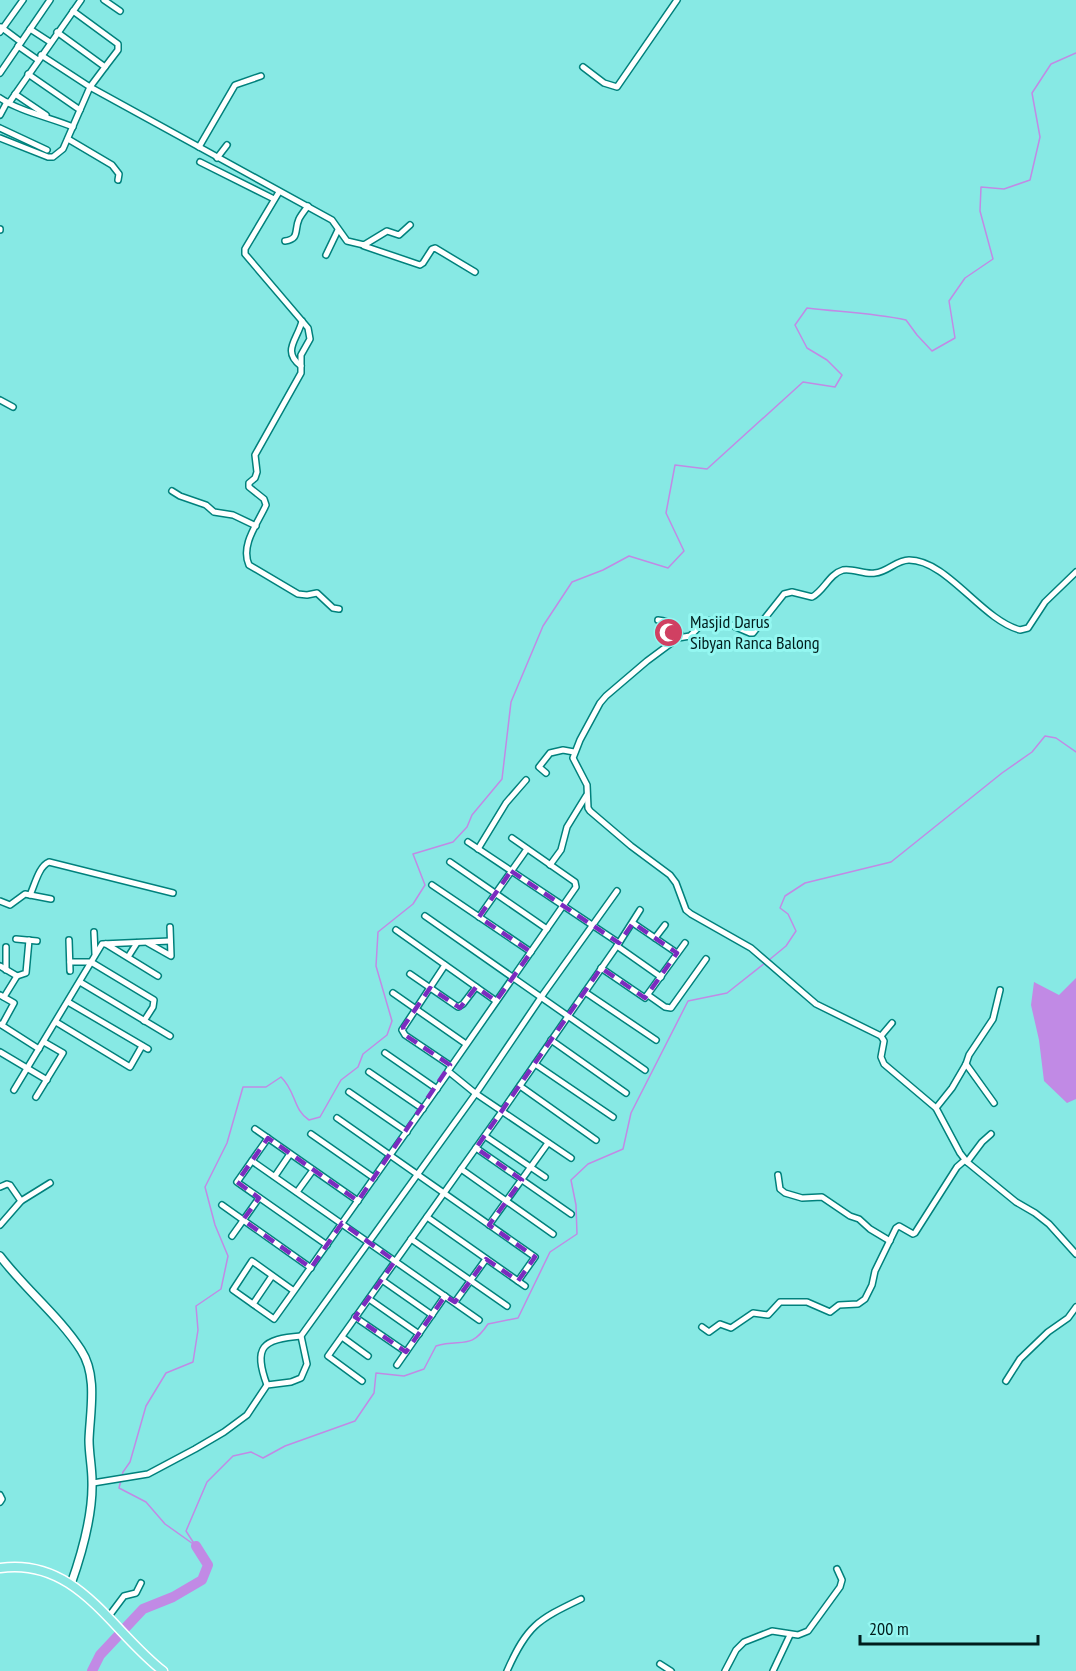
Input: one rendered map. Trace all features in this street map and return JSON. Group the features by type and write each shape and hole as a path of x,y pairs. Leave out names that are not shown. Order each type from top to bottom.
{"main road":[{"path":"0,1568 14,1566 37,1568 71,1584 111,1619 144,1655 164,1671"}],"street":[{"path":"23,0 1,29 40,57 217,158 332,220 347,241 420,265 435,248 475,272"},
{"path":"0,73 50,0"},
{"path":"0,115 81,0"},
{"path":"104,0 120,11"},
{"path":"583,67 604,84 617,87 676,0"},
{"path":"0,138 48,157 59,153 68,139 90,87 118,50 118,45 73,11"},
{"path":"30,29 50,42"},
{"path":"57,32 105,67"},
{"path":"28,74 80,110"},
{"path":"199,147 235,85 261,76"},
{"path":"15,94 48,117 73,127"},
{"path":"0,98 40,116 48,117"},
{"path":"0,128 47,150"},
{"path":"68,139 112,165 119,174 118,180"},
{"path":"217,158 227,145"},
{"path":"200,162 274,199"},
{"path":"279,192 245,249 245,254 302,321 310,334 310,339 301,355 301,373 255,455 257,472 255,478 249,483 249,487 264,499 266,505 245,548 249,565 298,594 316,594 333,608 339,609"},
{"path":"285,242 297,236 298,220 308,206"},
{"path":"359,245 367,244 387,231 399,236 410,225"},
{"path":"326,255 338,230"},
{"path":"301,366 291,356 291,350 302,321"},
{"path":"0,400 13,407"},
{"path":"172,491 206,505 214,512 233,515 256,526"},
{"path":"1076,572 1053,592 1025,630 1016,629 992,614 928,564 912,560 897,563 884,571 873,574 843,570 834,575 818,594 812,597 787,592 753,633 724,622 711,620 702,624 690,636 681,637 647,661 606,696 600,703 573,758 587,785 590,812 674,879 686,910 751,948 816,1004 880,1036 884,1041 881,1057 884,1064 936,1108 966,1161 1016,1202 1049,1224 1076,1254"},
{"path":"658,620 672,624 681,637"},
{"path":"546,773 539,767 550,753 563,750 574,752"},
{"path":"478,849 506,803 526,780"},
{"path":"550,865 561,850 567,827 587,794"},
{"path":"294,1291 252,1261 232,1290 274,1319 311,1268 407,1132 575,889 576,884 512,838"},
{"path":"468,842 593,925 661,977"},
{"path":"479,917 527,849"},
{"path":"30,895 42,868 49,862 173,893"},
{"path":"450,862 547,929"},
{"path":"432,885 531,952"},
{"path":"267,1385 260,1359 267,1343 276,1339 301,1336 476,1093 617,891"},
{"path":"0,901 10,905 21,895 51,899"},
{"path":"362,1381 328,1356 520,1086 640,910"},
{"path":"425,916 645,1070"},
{"path":"633,923 678,953"},
{"path":"655,938 664,925"},
{"path":"146,942 171,956 170,927"},
{"path":"396,930 496,1001"},
{"path":"94,932 95,956"},
{"path":"16,939 38,941"},
{"path":"29,940 26,973 16,976 2,996 14,1003 1,1024 39,1049"},
{"path":"69,940 70,970"},
{"path":"14,1090 102,944 170,941"},
{"path":"128,957 137,943"},
{"path":"601,968 643,997 648,995 685,943"},
{"path":"106,944 158,976"},
{"path":"6,947 6,970"},
{"path":"648,995 665,1007 671,1008 705,959"},
{"path":"70,962 92,962 154,1000 153,1007 144,1021"},
{"path":"445,965 403,1028 403,1032 451,1066"},
{"path":"0,966 16,976"},
{"path":"410,974 459,1007 476,987"},
{"path":"80,982 170,1036"},
{"path":"936,1108 952,1088 969,1055 993,1019 1000,990"},
{"path":"585,992 656,1040"},
{"path":"393,993 466,1044"},
{"path":"68,1002 148,1049"},
{"path":"56,1022 130,1066 142,1046"},
{"path":"880,1036 892,1023"},
{"path":"551,1040 626,1093"},
{"path":"36,1097 63,1053 44,1042"},
{"path":"0,1052 47,1080"},
{"path":"385,1053 437,1089"},
{"path":"535,1064 613,1117"},
{"path":"966,1064 994,1102"},
{"path":"369,1072 423,1109"},
{"path":"448,1073 571,1158"},
{"path":"520,1086 596,1140"},
{"path":"349,1092 407,1132"},
{"path":"337,1118 535,1257 518,1281"},
{"path":"255,1129 357,1202"},
{"path":"310,1134 374,1178"},
{"path":"702,1327 709,1332 720,1324 731,1328 755,1312 768,1315 780,1302 807,1302 830,1312 838,1305 858,1304 869,1294 874,1271 896,1227 899,1226 915,1233 957,1167 966,1161 991,1134"},
{"path":"485,1136 545,1177"},
{"path":"268,1138 237,1182 327,1245"},
{"path":"489,1226 548,1143"},
{"path":"476,1148 571,1214"},
{"path":"274,1176 290,1154"},
{"path":"252,1161 479,1320"},
{"path":"461,1169 553,1234"},
{"path":"297,1192 313,1170"},
{"path":"778,1175 780,1189 785,1193 802,1198 822,1197 890,1241"},
{"path":"0,1224 21,1201 50,1183"},
{"path":"0,1186 10,1185 21,1201"},
{"path":"232,1236 259,1197"},
{"path":"222,1205 311,1268"},
{"path":"427,1217 525,1286"},
{"path":"411,1239 507,1306"},
{"path":"0,1256 76,1343 86,1359 92,1386 89,1443 93,1483 81,1556 71,1584"},
{"path":"455,1302 486,1258"},
{"path":"253,1304 272,1276"},
{"path":"382,1280 432,1315"},
{"path":"397,1365 445,1296"},
{"path":"369,1299 419,1334"},
{"path":"1006,1381 1020,1359 1048,1332 1068,1318 1076,1307"},
{"path":"355,1317 405,1352"},
{"path":"93,1483 148,1474 224,1432 246,1415 267,1385 297,1381 305,1373 307,1357 301,1336"},
{"path":"342,1337 368,1356"},
{"path":"0,1495 2,1499 0,1502"},
{"path":"725,1671 736,1650 744,1642 772,1631 801,1635 808,1631 842,1583 837,1569"},
{"path":"111,1619 124,1596 136,1593 141,1582"},
{"path":"507,1671 519,1645 533,1626 554,1612 581,1599"},
{"path":"773,1671 790,1635"},
{"path":"660,1664 671,1671"}],"highlighted area":[{"path":"511,871 619,943 633,923 677,953 645,998 601,968 476,1148 522,1180 489,1225 535,1257 518,1281 486,1259 455,1302 445,1296 406,1352 355,1317 395,1261 342,1223 311,1268 243,1220 259,1198 237,1182 268,1138 358,1201 450,1065 405,1035 403,1027 430,988 460,1008 476,987 496,1001 531,952 479,917"}],"shaded area":[{"path":"1076,978 1076,1099 1067,1103 1044,1081 1039,1040 1031,1005 1034,982 1059,995"}],"waterway":[{"path":"196,1546 165,1524 146,1502 119,1488 123,1472 130,1462 146,1406 166,1373 193,1362 198,1330 196,1306 221,1289 228,1256 215,1225 205,1187 227,1143 243,1087 266,1087 281,1077 304,1116 309,1120 320,1117 341,1080 358,1067 363,1054 387,1035 392,1021 376,966 378,932 413,904 425,885 413,854 453,842 467,827 472,815 502,779 511,702 543,626 572,582 603,570 629,556 668,568 684,551 666,513 675,465 707,469 803,382 835,387 842,375 827,360 807,348 795,325 807,308 906,320 932,351 955,338 949,301 965,278 993,259 980,211 981,187 1004,189 1030,180 1040,137 1032,93 1051,64 1076,53"},
{"path":"769,960 786,946 796,931 788,914 780,908 785,896 805,883 891,862 1002,773 1032,752 1045,736 1056,738 1076,752"},
{"path":"195,1545 186,1531 207,1482 233,1456 251,1452 263,1458 285,1446 355,1421 374,1393 376,1373 404,1376 424,1369 436,1346 470,1341 476,1338 488,1324 518,1318 550,1252 577,1234 576,1205 571,1180 588,1164 623,1149 631,1113 688,1001 727,993 765,963"},
{"path":"92,1671 100,1655 143,1609 173,1597 202,1580 208,1565 196,1546"}],"place":[{"name":"Masjid Darus Sibyan Ranca Balong","path":"669,632"}]}
